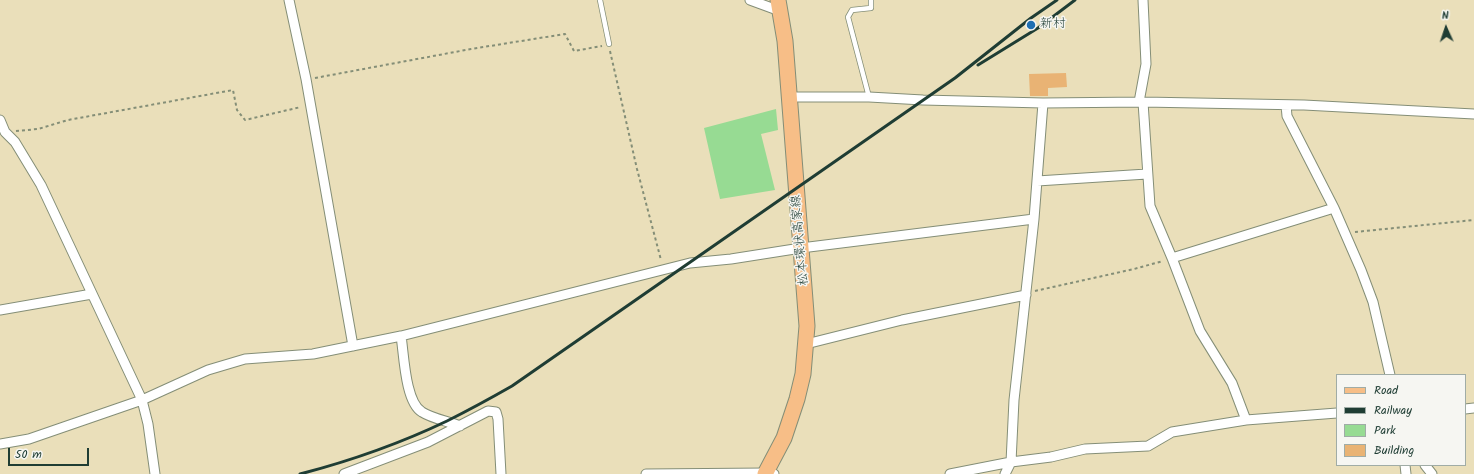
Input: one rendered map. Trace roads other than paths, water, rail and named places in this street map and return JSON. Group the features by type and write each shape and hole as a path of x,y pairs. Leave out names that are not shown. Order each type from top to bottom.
{"main road":[{"name":"松本環状高家線","path":"768,474 790,422 803,374 807,326 788,96 785,41 779,6"}],"street":[{"path":"289,0 306,79 353,346"},
{"path":"750,0 779,6"},
{"path":"1143,0 1146,64 1141,102 1150,206 1200,331 1232,383 1246,420"},
{"path":"788,96 869,97 1043,103 1141,102 1286,105 1474,114"},
{"path":"1005,474 1011,462 1014,400 1034,219 1043,103"},
{"path":"1286,105 1288,116 1334,208 1361,270 1373,302 1390,374"},
{"path":"0,120 5,132 15,142 41,185 142,400 148,424 155,474"},
{"path":"1036,181 1147,174"},
{"path":"1172,258 1334,208"},
{"path":"0,444 29,439 142,400 208,370 245,359 313,354 401,336 690,263 731,259 801,248 1034,219"},
{"path":"0,310 92,294"},
{"path":"806,344 902,320 1026,294"},
{"path":"401,336 408,389 415,405 420,412 460,426"},
{"path":"344,474 428,442 488,411 496,412 498,419 501,474"},
{"path":"950,474 1085,449 1148,446 1172,432 1246,420 1336,413"},
{"path":"1426,466 1432,474"},
{"path":"646,474 768,474"}],"lane":[{"path":"600,0 608,44"},
{"path":"869,97 848,17 852,10 871,8 871,0"}],"railway":[{"path":"300,474 338,463 412,437 455,417 512,386 955,78 1031,18 1057,0"},
{"path":"978,65 1038,28 1075,0"}],"place":[{"name":"新村","path":"1031,25"}]}
